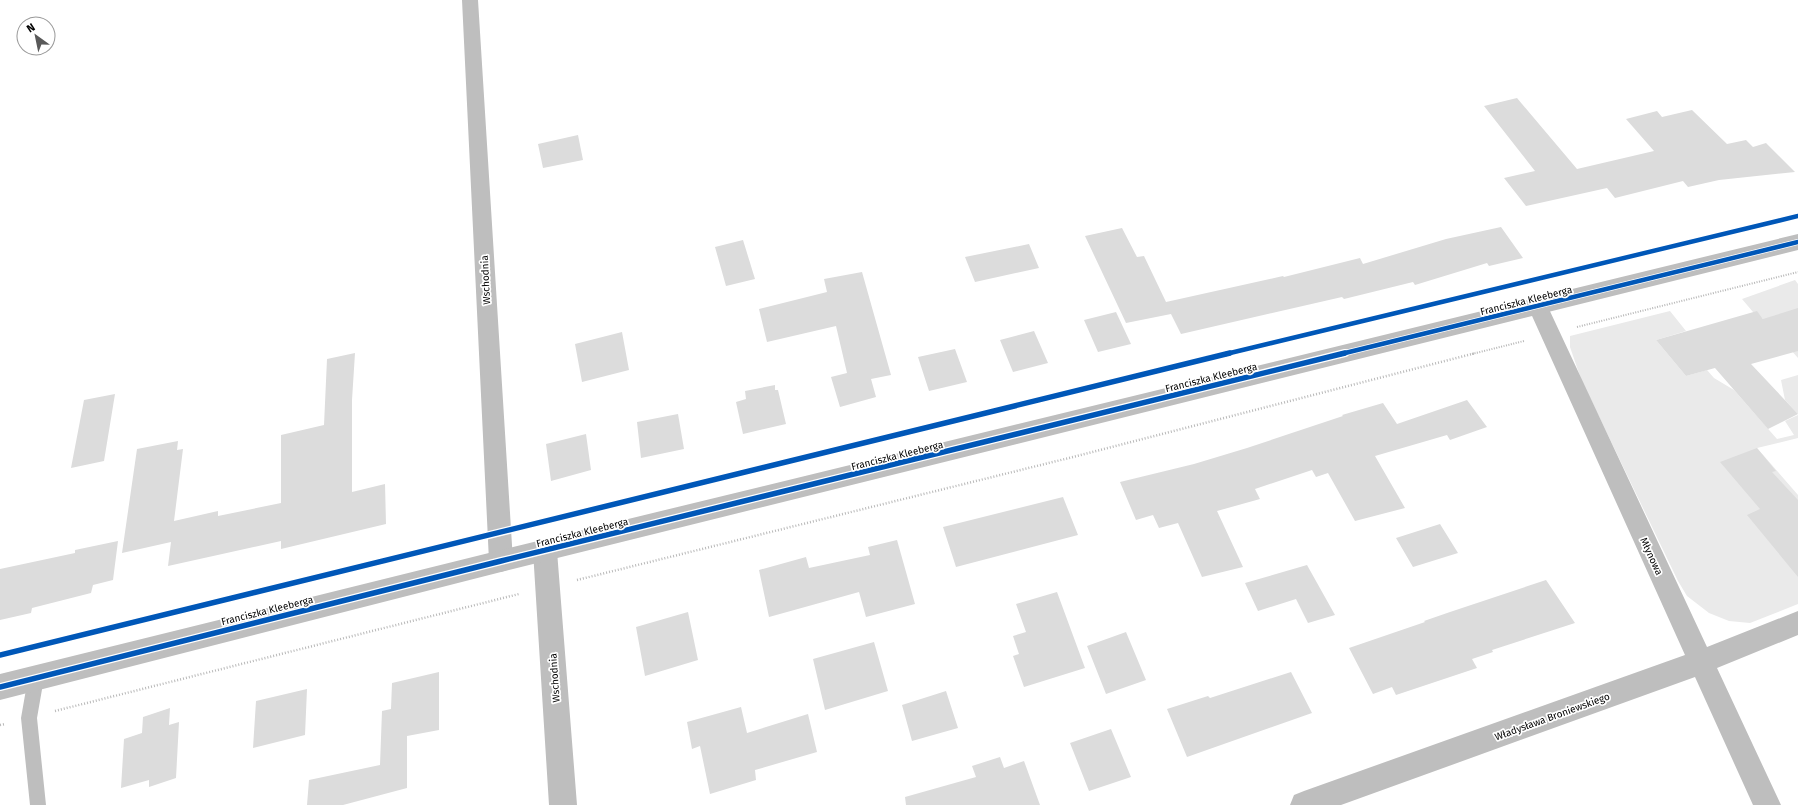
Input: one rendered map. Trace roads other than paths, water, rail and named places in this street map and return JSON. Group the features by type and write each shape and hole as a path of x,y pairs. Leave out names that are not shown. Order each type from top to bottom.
{"street":[{"name":"Wschodnia","path":"470,0 501,560"},
{"name":"Franciszka Kleeberga","path":"0,687 501,560 545,551 1798,242"},
{"name":"Młynowa","path":"1538,306 1700,662 1767,805"},
{"name":"Wschodnia","path":"545,551 563,805"},
{"name":"Władysława Broniewskiego","path":"1304,805 1700,662 1798,623"}],"lane":[{"path":"36,678 29,718 38,805"}]}
